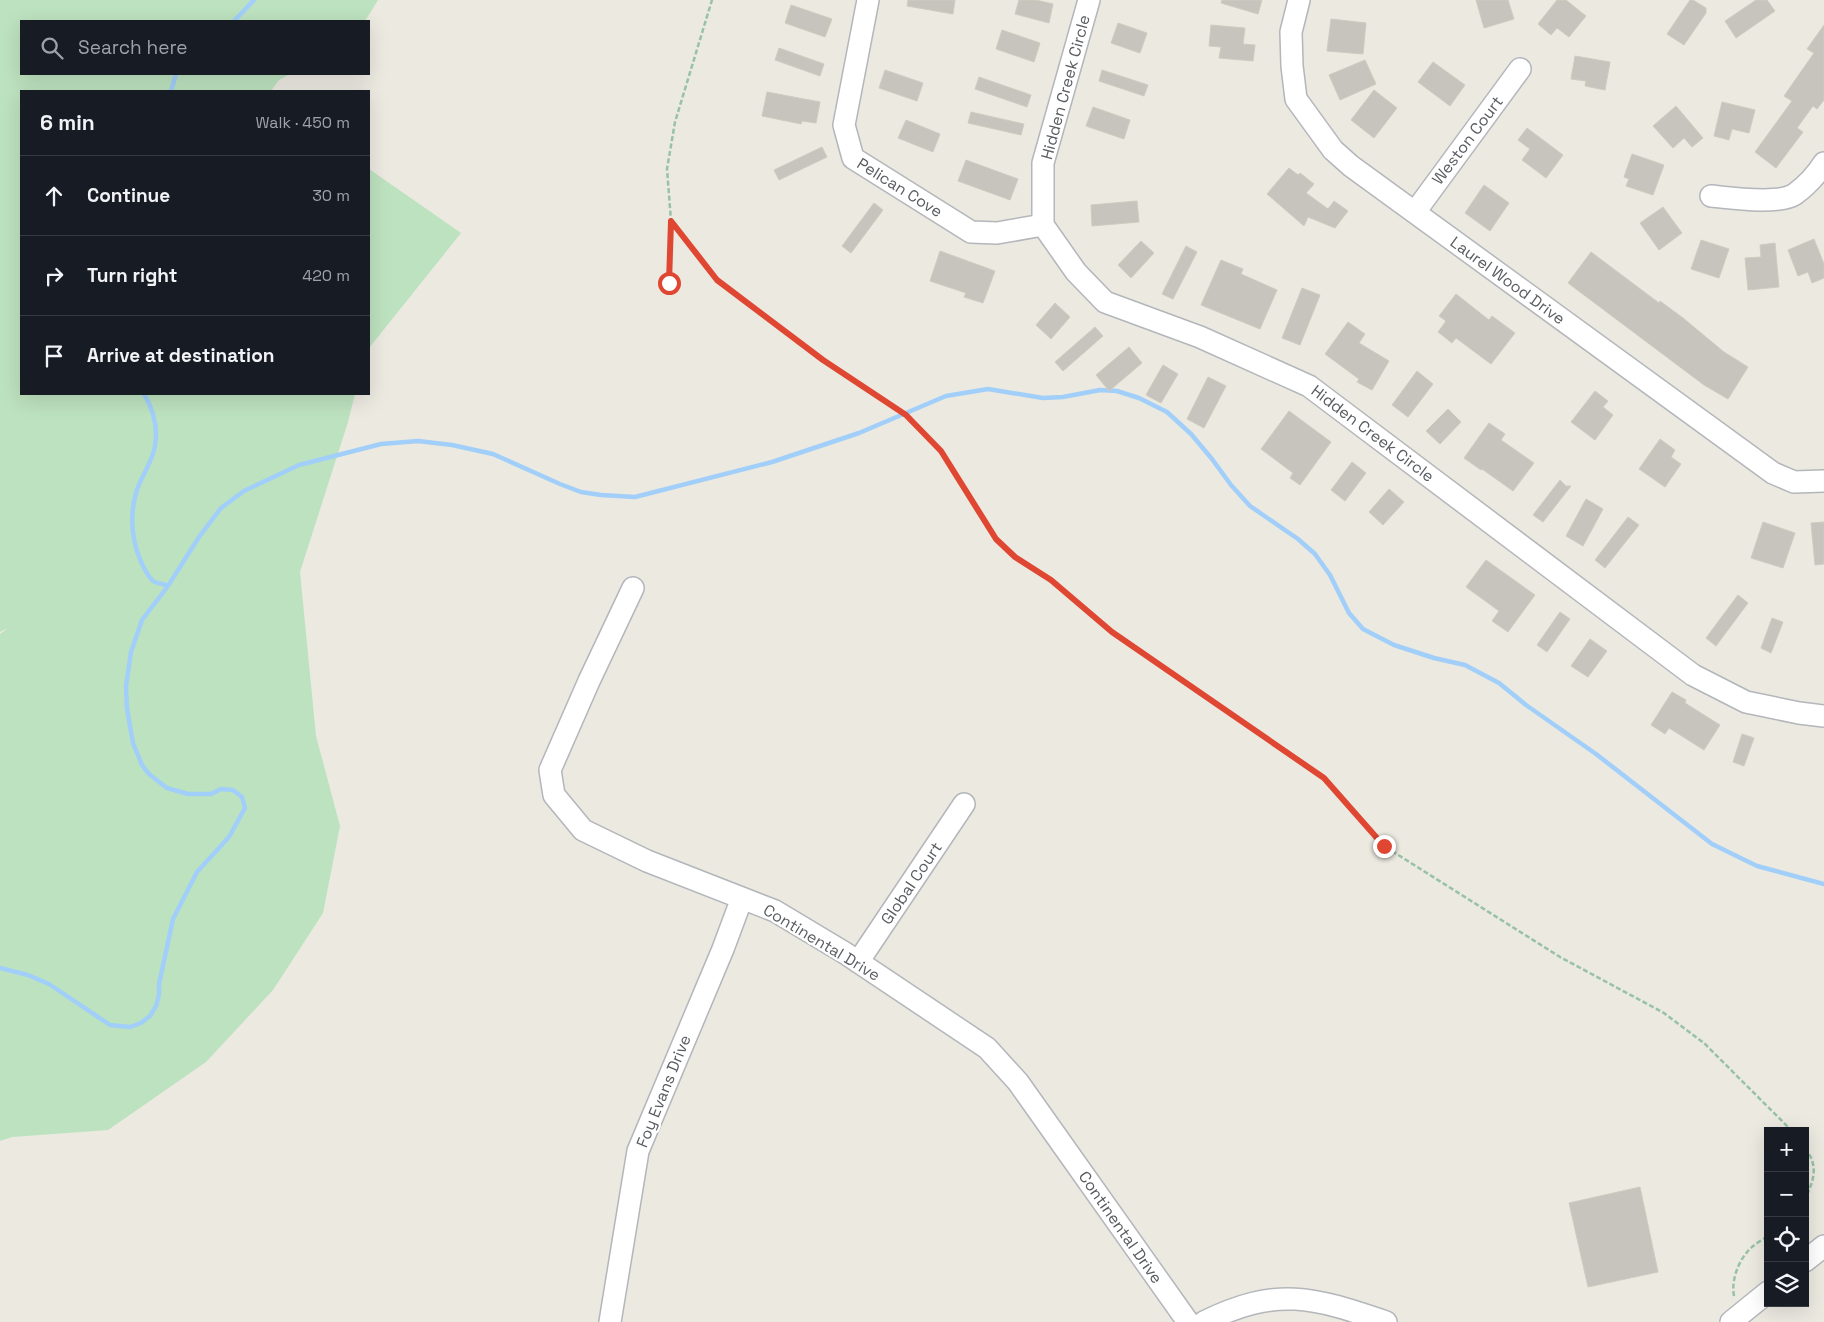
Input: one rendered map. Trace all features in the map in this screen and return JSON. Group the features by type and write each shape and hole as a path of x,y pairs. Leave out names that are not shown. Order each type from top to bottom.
{"street":[{"name":"Pelican Cove","path":"868,0 844,125 853,158 972,232 997,233 1043,226"},
{"name":"Hidden Creek Circle","path":"1089,0 1044,164 1043,226 1076,272 1105,302 1200,337 1309,386 1693,675 1746,702 1798,713 1824,716"},
{"name":"Laurel Wood Drive","path":"1299,0 1291,32 1292,66 1296,99 1333,150 1414,212 1773,473 1794,482 1824,481"},
{"name":"Weston Court","path":"1414,212 1520,69"},
{"path":"1711,196 1772,200 1794,195 1824,163"},
{"name":"Continental Drive","path":"633,588 550,770 554,795 582,830 647,861 774,911 858,962 987,1048 1018,1082 1188,1322"},
{"name":"Global Court","path":"858,962 964,804"},
{"name":"Foy Evans Drive","path":"610,1322 638,1151 723,949 742,898"},
{"path":"1809,1258 1824,1246"},
{"path":"1734,1319 1764,1295"},
{"path":"1204,1322 1249,1304 1271,1298 1306,1298 1340,1306 1386,1322"}],"path":[{"path":"669,283 671,221 667,169 675,122 712,0"},
{"path":"671,221 717,280 823,360 906,415 941,451 996,539 1015,557 1051,580 1112,632 1324,778 1384,846 1560,957 1664,1013 1704,1043 1788,1127"},
{"path":"1809,1153 1812,1156 1814,1179 1809,1190"},
{"path":"1734,1319 1733,1288 1735,1274 1748,1250 1764,1239"}],"green space":[{"path":"0,0 378,0 366,20 20,20 20,75 288,75 279,80 272,90 20,90 20,395 355,395 348,422 300,572 316,736 340,826 323,913 273,990 206,1062 108,1130 12,1137 0,1141 0,634 8,628 0,632"},
{"path":"370,170 461,233 370,347"}],"building":[{"path":"908,0 955,0 953,14 907,6"},
{"path":"1019,0 1036,0 1053,4 1049,23 1015,14"},
{"path":"1222,0 1262,0 1258,14 1221,3"},
{"path":"1476,0 1508,0 1514,19 1484,28"},
{"path":"1557,0 1566,0 1586,16 1569,37 1557,28 1551,35 1538,24"},
{"path":"1690,0 1706,8 1706,13 1684,45 1667,34"},
{"path":"1756,0 1767,0 1775,11 1736,38 1725,21"},
{"path":"791,5 832,19 825,37 785,23"},
{"path":"1331,19 1366,23 1363,54 1327,51"},
{"path":"1118,23 1147,33 1140,53 1111,43"},
{"path":"1211,25 1245,28 1243,44 1255,45 1253,61 1219,58 1221,47 1209,46"},
{"path":"1824,25 1824,100 1817,109 1813,106 1797,128 1803,132 1776,168 1755,152 1792,101 1784,96 1814,53 1807,49"},
{"path":"1002,30 1040,43 1034,62 996,49"},
{"path":"779,48 824,64 820,76 775,60"},
{"path":"1575,56 1610,62 1605,90 1585,86 1586,81 1571,79"},
{"path":"1365,60 1376,84 1340,100 1329,75"},
{"path":"1433,62 1465,85 1450,106 1418,82"},
{"path":"885,70 923,83 917,101 879,88"},
{"path":"1102,70 1148,85 1144,96 1099,81"},
{"path":"979,77 1031,95 1027,107 975,89"},
{"path":"1374,90 1397,108 1374,138 1351,120"},
{"path":"767,92 820,102 816,123 802,121 801,124 762,116"},
{"path":"1722,102 1755,110 1749,133 1732,129 1729,140 1714,136"},
{"path":"1676,106 1703,138 1692,147 1684,138 1673,148 1653,126"},
{"path":"1093,107 1130,120 1124,139 1086,126"},
{"path":"971,112 1024,124 1021,135 968,123"},
{"path":"906,120 940,134 933,152 898,138"},
{"path":"1527,128 1563,155 1546,178 1522,160 1530,149 1518,140"},
{"path":"822,147 827,157 779,180 774,170"},
{"path":"1632,154 1664,165 1653,195 1626,186 1629,179 1624,177"},
{"path":"966,160 1018,179 1010,200 958,181"},
{"path":"1289,168 1298,175 1300,173 1314,184 1306,193 1328,209 1334,201 1348,211 1335,228 1308,217 1304,226 1267,194"},
{"path":"1484,185 1509,203 1490,231 1465,213"},
{"path":"1137,201 1139,222 1092,226 1091,205"},
{"path":"874,203 883,210 851,253 842,246"},
{"path":"1663,207 1682,233 1659,250 1640,223"},
{"path":"1814,239 1824,264 1824,278 1812,283 1808,272 1798,276 1788,250"},
{"path":"1701,240 1729,249 1719,278 1691,269"},
{"path":"1141,241 1154,253 1131,278 1118,265"},
{"path":"1775,243 1779,287 1748,290 1745,258 1761,257 1760,245"},
{"path":"1186,246 1197,252 1173,299 1162,294"},
{"path":"940,251 995,271 983,303 964,297 966,293 930,281"},
{"path":"1591,252 1659,303 1660,301 1683,318 1724,352 1748,367 1728,399 1704,385 1568,283"},
{"path":"1221,260 1243,269 1241,274 1277,290 1260,329 1201,305"},
{"path":"1302,288 1320,295 1300,345 1282,338"},
{"path":"1456,294 1489,320 1492,316 1515,333 1491,364 1456,338 1452,343 1438,332 1446,321 1439,316"},
{"path":"1055,303 1070,317 1051,339 1036,325"},
{"path":"1348,322 1365,334 1359,343 1389,361 1372,390 1357,382 1359,379 1325,354"},
{"path":"1095,327 1103,336 1063,371 1055,362"},
{"path":"1129,347 1142,363 1109,391 1096,375"},
{"path":"1163,365 1178,374 1161,403 1146,395"},
{"path":"1417,371 1433,384 1408,417 1392,405"},
{"path":"1208,377 1226,386 1204,428 1187,419"},
{"path":"1595,391 1608,401 1603,407 1613,415 1595,440 1571,422"},
{"path":"1448,409 1461,422 1440,444 1426,431"},
{"path":"1289,411 1331,442 1300,485 1290,478 1293,473 1261,449"},
{"path":"1489,423 1505,434 1501,440 1534,463 1513,491 1464,458"},
{"path":"1660,439 1675,450 1671,457 1681,464 1665,487 1639,469"},
{"path":"1352,462 1366,473 1345,501 1331,490"},
{"path":"1560,480 1566,486 1571,486 1543,522 1533,515"},
{"path":"1389,489 1404,502 1383,525 1369,512"},
{"path":"1586,499 1603,509 1583,546 1566,536"},
{"path":"1628,517 1639,525 1605,568 1595,560"},
{"path":"1763,522 1795,533 1783,568 1751,558"},
{"path":"1824,522 1824,564 1815,565 1811,523"},
{"path":"1486,560 1535,595 1508,632 1492,621 1499,611 1466,587"},
{"path":"1738,595 1748,603 1716,646 1706,638"},
{"path":"1560,612 1570,619 1547,652 1537,645"},
{"path":"1772,618 1783,622 1771,653 1761,648"},
{"path":"1590,639 1607,651 1588,677 1571,666"},
{"path":"1672,692 1686,700 1685,703 1720,725 1704,750 1669,728 1665,734 1651,725"},
{"path":"1742,734 1754,738 1744,766 1733,762"},
{"path":"1640,1187 1658,1272 1588,1287 1569,1203"}],"waterway":[{"path":"235,20 254,0"},
{"path":"171,90 176,75"},
{"path":"0,968 28,975 49,984 110,1025 130,1027 141,1023 150,1016 156,1006 173,919 197,872 229,837 245,808 242,797 233,790 221,789 211,794 188,794 167,788 149,774 142,765 133,743 127,709 126,686 131,652 142,620 168,586 199,537 221,508 244,491 299,465 381,444 418,441 452,445 493,454 581,492 635,497 772,462 859,433 946,396 988,389 1043,398 1063,397 1100,390 1117,391 1139,398 1167,412 1191,434 1250,506 1298,539 1315,554 1330,575 1349,613 1363,629 1394,645 1434,658 1465,665 1499,683 1526,705 1596,754 1712,844 1757,866 1824,884"},
{"path":"144,395 154,419 156,439 151,458 134,502 132,522 134,541 140,559 153,581 168,586"}],"route":[{"path":"669,283 671,221 717,280 823,360 906,415 941,451 996,539 1015,557 1051,580 1112,632 1324,778 1384,846"}]}
